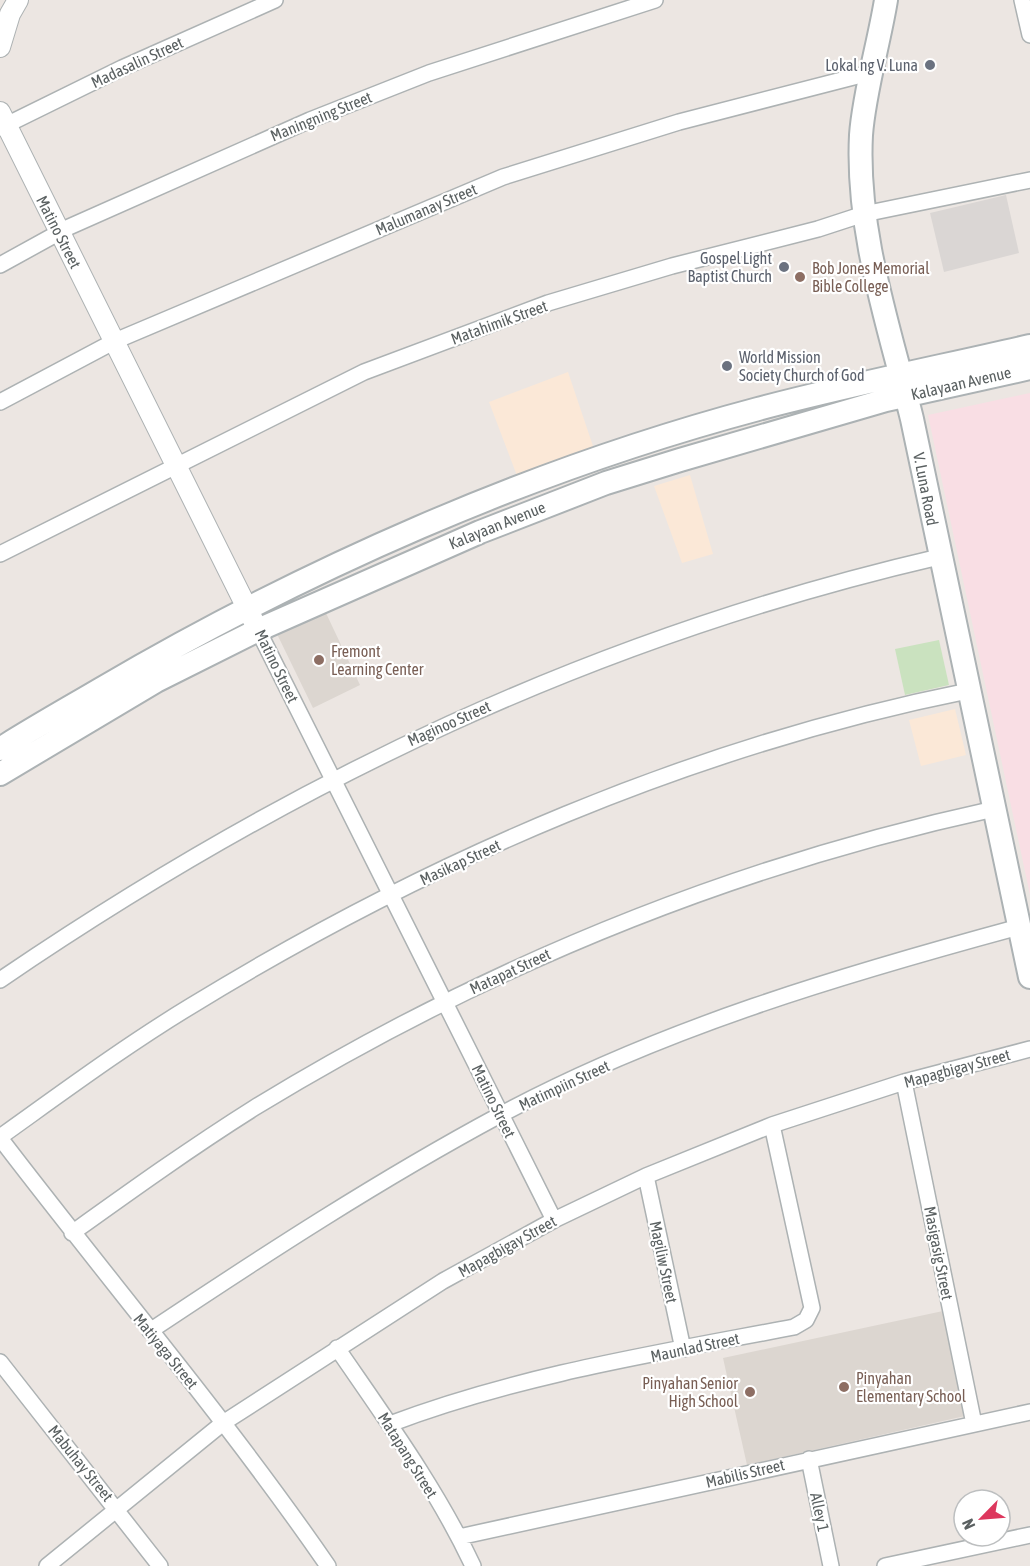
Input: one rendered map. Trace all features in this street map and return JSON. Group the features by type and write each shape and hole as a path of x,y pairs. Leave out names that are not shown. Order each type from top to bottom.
{"main road":[{"name":"V. Luna Road","path":"886,0 861,133 860,171 864,213 877,283 903,385 1030,977"},
{"name":"Kalayaan Avenue","path":"0,774 156,681 258,630 470,536 606,483 828,416 903,385 1030,346"},
{"name":"Kalayaan Avenue","path":"0,749 146,663 248,607 347,560 550,477 758,409 903,385 1030,368"}],"street":[{"path":"0,47 18,0"},
{"name":"Madasalin Street","path":"2,122 275,0"},
{"name":"Maningning Street","path":"0,265 59,232 255,144 429,73 655,0"},
{"path":"1022,0 1030,35"},
{"name":"Malumanay Street","path":"0,402 115,341 503,177 679,122 873,72"},
{"name":"Matino Street","path":"2,122 115,341 554,1220"},
{"name":"Matahimik Street","path":"0,554 364,372 548,303 672,266 818,229 864,213 1030,180"},
{"name":"Maginoo Street","path":"0,980 162,873 334,778 422,735 603,659 788,597 939,557"},
{"name":"Masikap Street","path":"0,1138 93,1070 190,1007 290,948 392,894 543,825 668,776 767,743 868,714 968,691"},
{"name":"Matapat Street","path":"72,1233 161,1169 253,1109 348,1053 445,1002 576,942 709,890 852,844 994,809"},
{"name":"Matimpiin Street","path":"150,1331 291,1237 501,1115 624,1058 735,1013 877,965 1018,927"},
{"name":"Mapagbigay Street","path":"47,1566 224,1423 443,1281 554,1220 646,1176 772,1125 904,1082 1030,1049"},
{"name":"Masigasig Street","path":"904,1082 974,1424"},
{"name":"Maunlad Street","path":"390,1424 458,1399 682,1349 794,1327 806,1320 812,1308 772,1125"},
{"name":"Matiyaga Street","path":"0,1138 72,1233 224,1423 328,1566"},
{"name":"Magiliw Street","path":"646,1176 682,1349"},
{"name":"Matapang Street","path":"337,1348 390,1424 459,1537 473,1566"},
{"name":"Mabuhay Street","path":"0,1362 117,1508 160,1566"},
{"name":"Mabilis Street","path":"459,1537 1030,1412"},
{"name":"Alley 1","path":"809,1459 831,1566"},
{"path":"885,1566 1030,1535"}],"shaded area":[{"path":"1006,195 1019,253 944,272 930,213"},
{"path":"568,372 595,452 519,481 489,402"},
{"path":"1030,393 1030,895 928,415"},
{"path":"690,475 713,554 682,563 654,486"},
{"name":"Fremont Learning Center","path":"325,611 360,685 313,708 277,634"},
{"path":"955,709 966,755 921,766 909,720"},
{"name":"Pinyahan Elementary School","path":"943,1311 965,1416 747,1465 723,1358"}],"green space":[{"path":"939,640 949,685 905,695 895,649"}],"place":[{"name":"Lokal ng V. Luna","path":"930,65"},
{"name":"Gospel Light Baptist Church","path":"784,267"},
{"name":"Bob Jones Memorial Bible College","path":"800,277"},
{"name":"World Mission Society Church of God","path":"727,366"},
{"name":"Fremont Learning Center","path":"319,660"},
{"name":"Pinyahan Elementary School","path":"844,1387"},
{"name":"Pinyahan Senior High School","path":"750,1392"}]}
